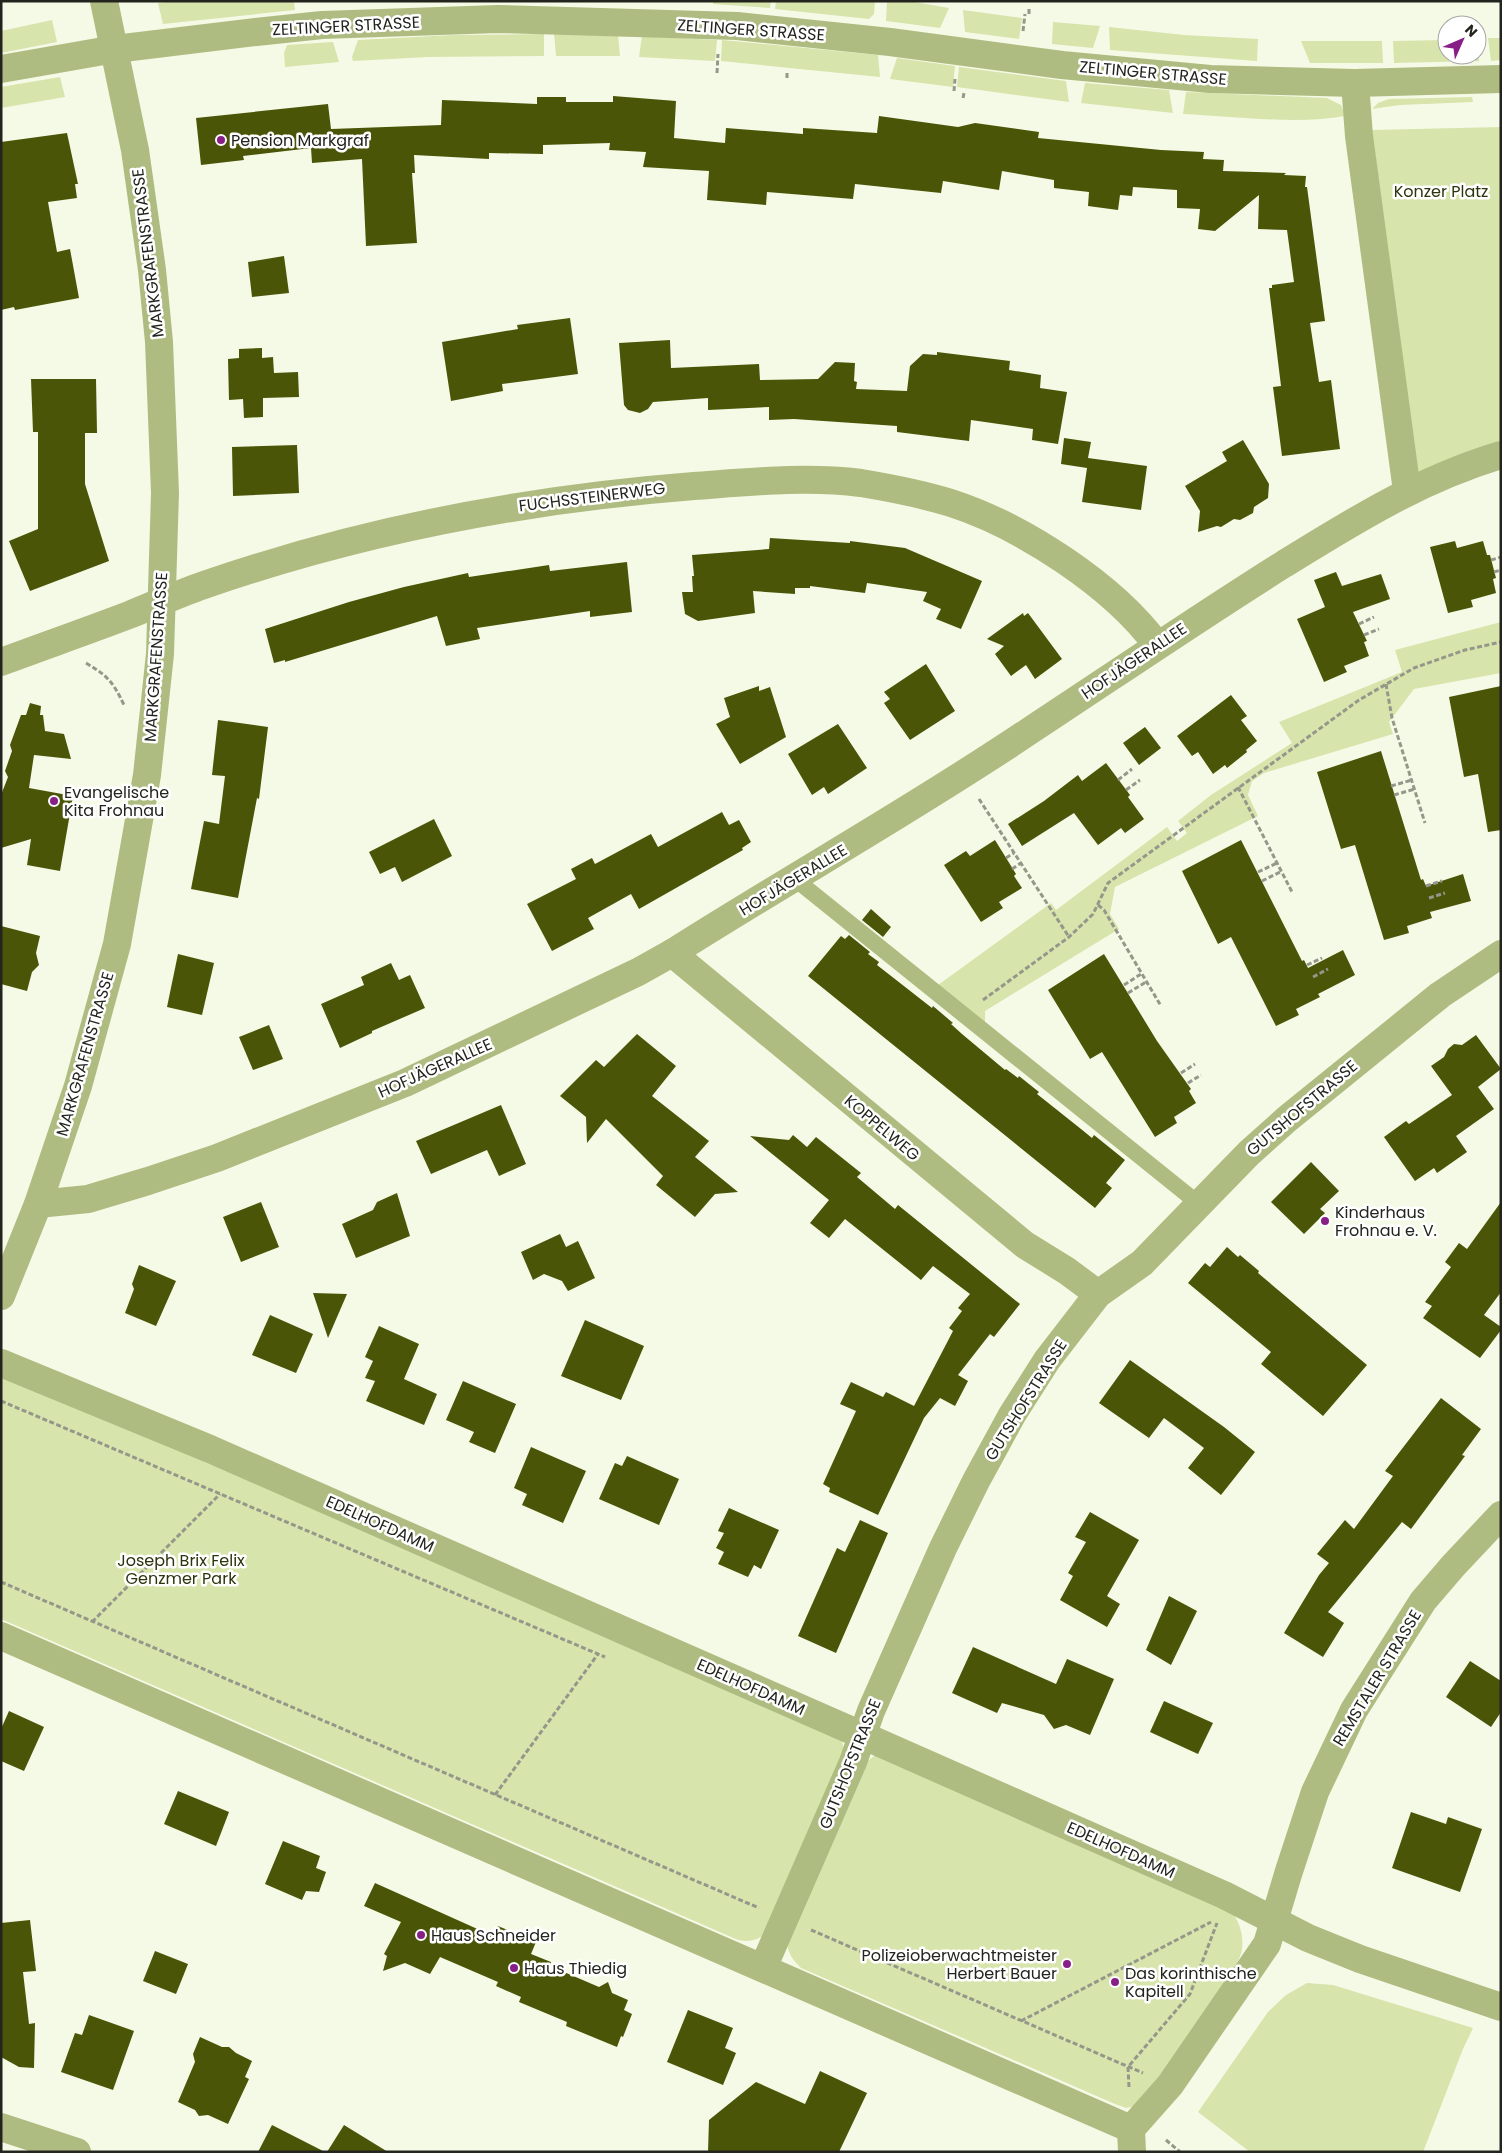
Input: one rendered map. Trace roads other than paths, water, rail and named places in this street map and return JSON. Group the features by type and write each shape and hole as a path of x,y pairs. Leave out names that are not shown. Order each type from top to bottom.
{"street":[{"name":"MARKGRAFENSTRASSE","path":"1,1296 38,1204 78,1086 117,944 147,774 160,654 165,483 159,342 142,193 126,99 104,1"},
{"name":"ZELTINGER STRASSE","path":"1,69 115,49 322,25 498,18 737,26 890,42 1062,65 1210,79 1355,83 1501,79"},
{"path":"1355,83 1359,136 1407,491"},
{"name":"HOFJÄGERALLEE","path":"38,1204 88,1199 148,1181 217,1158 311,1121 405,1083 520,1030 672,953 963,775 1157,646 1330,536 1407,491 1440,476 1501,455"},
{"name":"FUCHSSTEINERWEG","path":"1,662 133,613 162,599 309,553 459,516 562,499 781,480 830,480 858,483 915,493 954,504 1034,542 1073,566 1100,587 1144,627 1157,646"},
{"name":"KOPPELWEG","path":"672,953 1025,1246 1067,1271 1098,1294"},
{"name":"GUTSHOFSTRASSE","path":"763,1968 864,1736 871,1711 937,1561 976,1481 1012,1415 1047,1360 1098,1294 1142,1263 1249,1152 1440,995 1501,954"},
{"name":"EDELHOFDAMM","path":"1,1363 210,1449 1224,1895 1274,1922 1360,1959 1501,2006"},
{"name":"REMSTALER STRASSE","path":"1132,2140 1200,2044 1267,1944 1315,1792 1354,1710 1424,1600 1448,1571 1501,1515"},
{"path":"1,1636 763,1968 1132,2140"},
{"path":"1,2127 77,2152"}],"lane":[{"path":"796,878 1198,1204"}],"place":[{"name":"Pension Markgraf","path":"221,140"},
{"name":"Evangelische Kita Frohnau","path":"54,801"},
{"name":"Kinderhaus Frohnau e. V.","path":"1325,1221"},
{"name":"Haus Schneider","path":"421,1935"},
{"name":"Polizeioberwachtmeister Herbert Bauer","path":"1067,1964"},
{"name":"Haus Thiedig","path":"514,1968"},
{"name":"Das korinthische Kapitell","path":"1115,1982"}],"park label":[{"name":"Konzer Platz","path":"1441,191"},
{"name":"Joseph Brix Felix Genzmer Park","path":"181,1569"}]}
